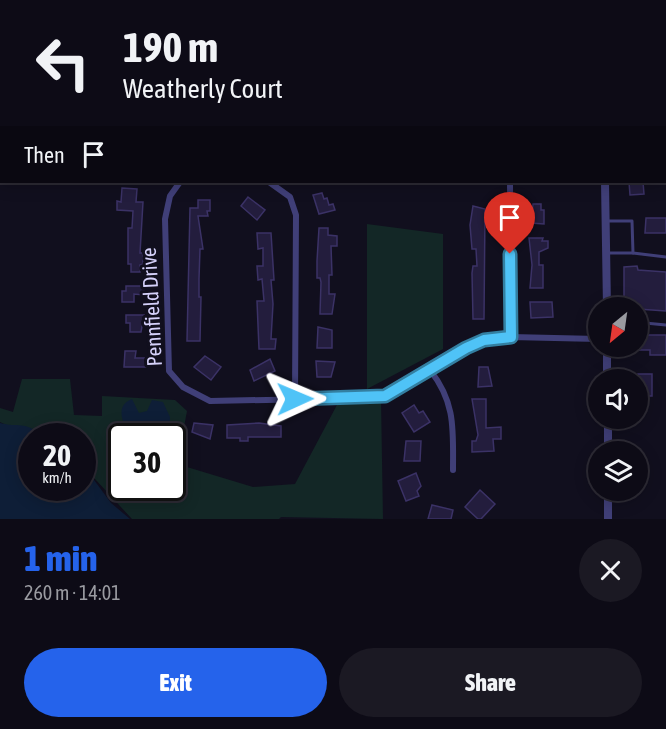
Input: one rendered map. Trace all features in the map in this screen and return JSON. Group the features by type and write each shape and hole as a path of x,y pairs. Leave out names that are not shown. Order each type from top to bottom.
{"street":[{"name":"Pennfield Drive","path":"178,183 170,196 165,219 169,371 183,387 210,401 385,396 484,340 511,337 588,339"},
{"path":"270,183 290,197 296,215 295,399"},
{"path":"510,183 511,337"},
{"path":"605,183 607,297"},
{"path":"430,370 445,391 452,414 453,470"},
{"path":"608,501 608,519"}],"lane":[{"path":"606,221 632,221 633,253"},
{"path":"606,253 666,257"},
{"path":"648,324 666,325"}],"green space":[{"path":"367,224 443,234 443,349 367,389"},
{"path":"22,379 70,379 74,415 102,416 102,396 175,400 187,411 185,423 108,423 108,493 96,480 96,423 18,423 18,431 0,422 0,408 13,412"},
{"path":"381,399 383,519 281,517 279,519 132,519 115,501 186,501 186,467 253,487 295,484 338,403"}],"water":[{"path":"132,399 139,413 147,411 152,400 163,402 170,417 170,423 124,423 122,411 126,402"},
{"path":"0,423 18,425 18,501 96,501 96,483 108,501 130,519 0,519"}],"building":[{"path":"629,183 643,183 644,194 630,195"},
{"path":"122,188 137,189 136,202 143,202 140,253 143,253 143,264 140,265 140,272 131,272 131,264 128,264 128,228 132,228 133,211 117,210 117,201 121,202"},
{"path":"322,193 329,205 333,204 335,210 319,214 313,195"},
{"path":"248,197 265,210 257,220 241,206"},
{"path":"198,200 210,200 208,216 198,216 203,249 200,249 199,279 200,341 187,341 190,208 198,208"},
{"path":"533,204 541,204 541,210 544,210 544,224 531,223"},
{"path":"473,206 485,209 484,319 473,319 472,273 473,266 477,266 476,249 472,249 470,225"},
{"path":"646,218 666,218 666,233 645,233"},
{"path":"319,228 328,228 328,235 337,236 337,246 331,246 332,275 329,275 329,294 335,294 332,314 320,314 321,282 320,278 317,278"},
{"path":"257,233 271,233 274,280 271,280 273,304 271,339 276,339 275,349 259,349 257,301 264,301 262,279 258,280 257,266 263,266 263,248 258,249"},
{"path":"529,238 543,238 542,241 548,241 548,248 539,252 539,265 543,265 543,288 530,288 532,265"},
{"path":"637,266 638,270 666,272 666,311 648,310 648,297 624,297 624,267"},
{"path":"126,286 144,286 144,295 134,294 134,302 122,302 122,291 126,291"},
{"path":"530,302 552,302 553,317 531,318"},
{"path":"126,315 144,315 141,332 130,332 130,323 126,323"},
{"path":"318,327 332,330 332,348 317,348"},
{"path":"648,335 666,335 666,355 650,355 650,350 648,350"},
{"path":"125,351 136,351 135,358 146,358 146,367 124,367"},
{"path":"205,356 221,367 211,380 194,367"},
{"path":"270,359 275,371 254,381 250,370"},
{"path":"316,361 335,362 331,377 317,377"},
{"path":"479,367 488,367 492,386 478,387"},
{"path":"648,374 652,374 652,396 648,396"},
{"path":"472,399 486,399 486,428 501,427 501,439 493,439 494,451 472,452 472,441 476,441 478,435"},
{"path":"414,405 419,413 423,411 430,422 414,432 402,413"},
{"path":"194,423 213,425 210,439 192,432"},
{"path":"259,423 281,426 281,437 248,437 248,441 240,441 240,438 227,438 227,425"},
{"path":"406,441 421,441 420,461 404,461"},
{"path":"416,473 421,486 417,491 419,496 406,501 398,481"},
{"path":"480,490 495,504 481,519 478,519 465,507"},
{"path":"432,505 453,510 451,519 428,519"}],"route":[{"path":"295,399 385,396 466,348 484,340 511,337 510,254"}]}
